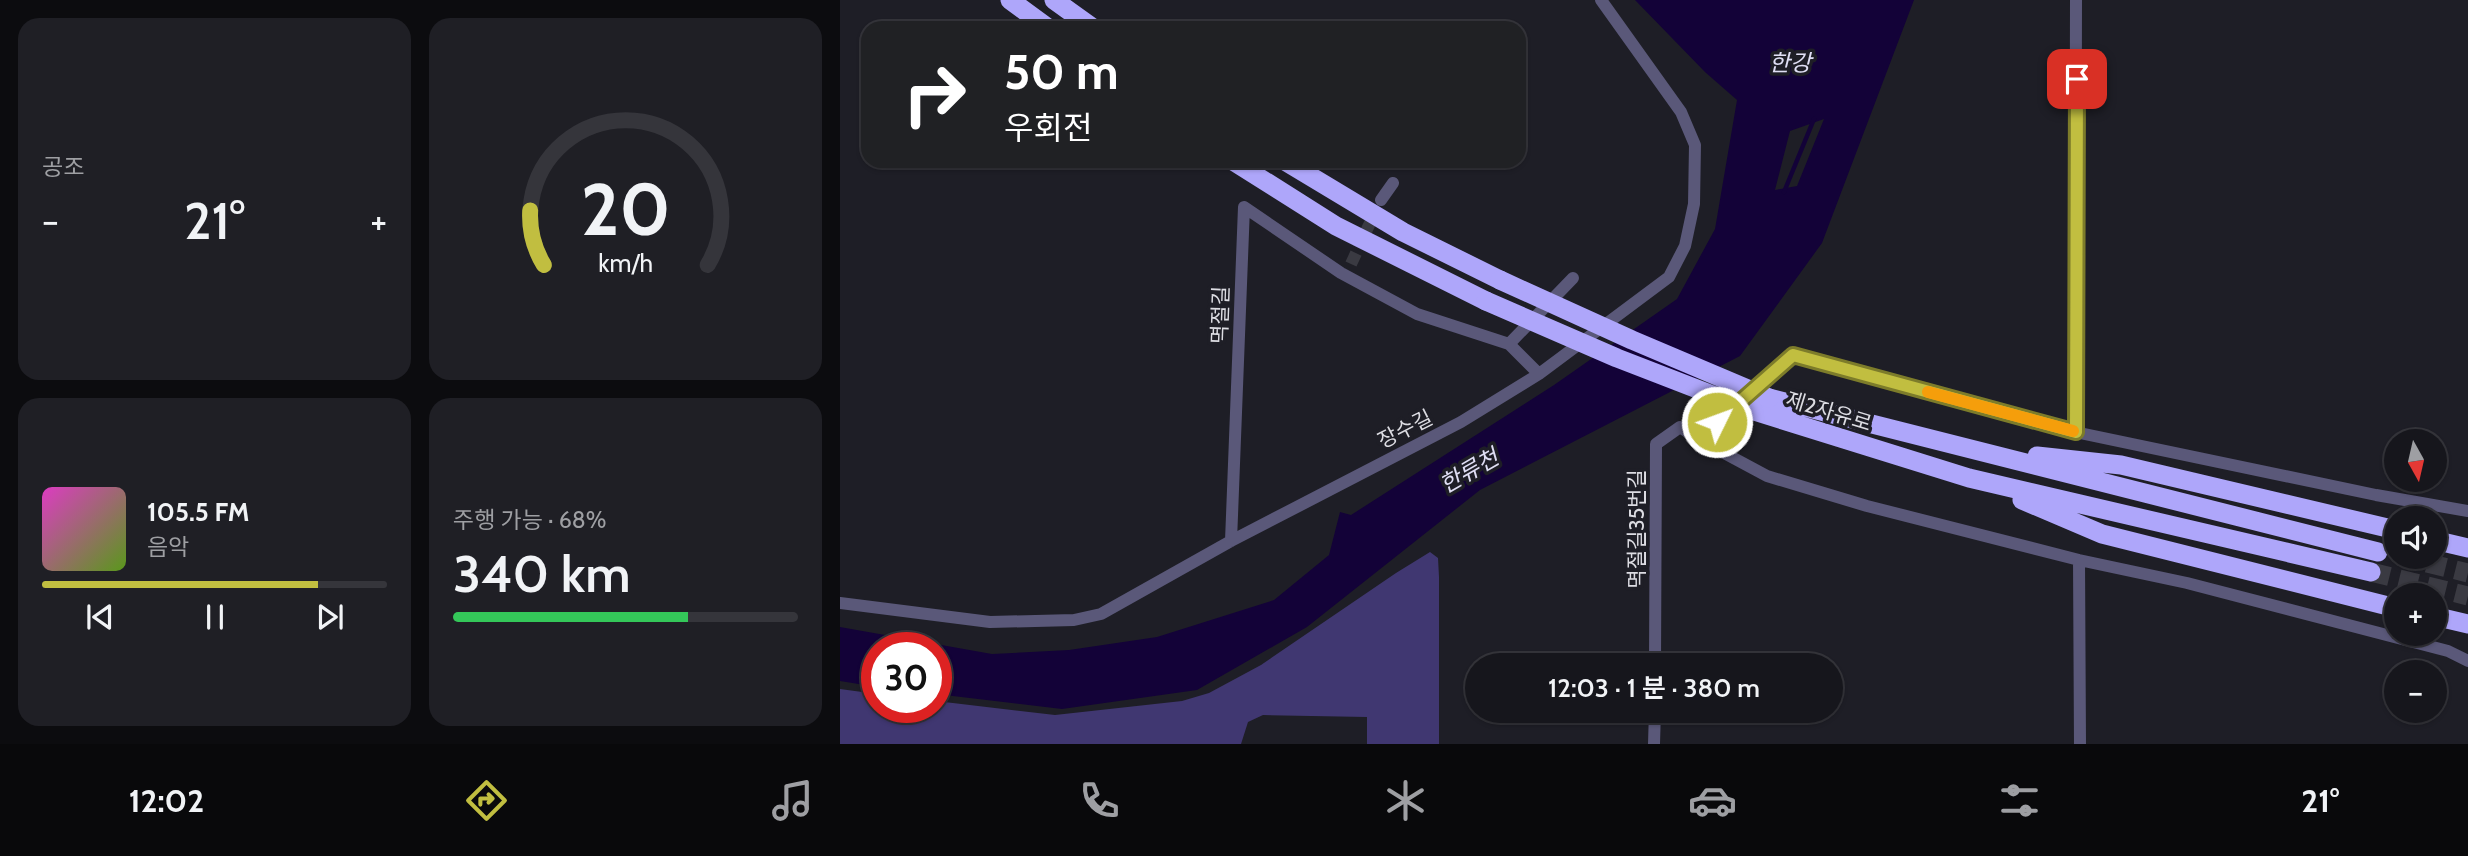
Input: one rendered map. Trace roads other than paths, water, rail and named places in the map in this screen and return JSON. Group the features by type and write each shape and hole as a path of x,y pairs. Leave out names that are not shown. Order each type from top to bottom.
{"highway":[{"path":"1010,0 1038,21"},
{"path":"1054,0 1083,21"},
{"name":"제2자유로","path":"1244,168 1336,226 1486,301 1617,358 1754,411 1969,478 2371,572"},
{"path":"1297,168 1403,232 1500,280 1769,398 2378,552"},
{"path":"1969,449 2120,465 2384,527"},
{"path":"1969,478 2102,534 2384,605"},
{"path":"2447,543 2468,548"},
{"path":"2447,619 2468,624"}],"street":[{"name":"장수길","path":"840,603 990,622 1074,620 1101,614 1231,541 1461,422 1539,374 1669,278 1685,246 1694,204 1695,145 1681,111 1601,0"},
{"path":"2076,0 2076,432"},
{"path":"1381,200 1393,183"},
{"name":"멱절길","path":"1231,541 1244,207 1341,273"},
{"path":"1352,264 1341,273 1417,314 1509,344 1539,374"},
{"path":"1509,344 1573,278"},
{"path":"2468,511 2376,495 2076,432 1793,355 1698,439 1767,476 1867,506 2079,560 2200,586 2448,651 2468,661"},
{"name":"멱절길35번길","path":"1655,653 1656,444 1679,427 1698,439"},
{"path":"2079,560 2080,744"},
{"path":"1654,744 1655,723"}],"water":[{"name":"한강","path":"1635,0 1914,0 1822,243 1740,356 1480,490 1307,627 1197,690 1062,709 952,696 952,647 992,654 1069,650 1157,637 1274,600 1329,555 1340,512 1351,515 1554,385 1677,299 1715,229 1737,100 1705,72","holes":["1824,119 1797,186 1775,190 1790,131"]},
{"path":"840,627 868,632 861,632 861,684 840,681"}],"waterway":[{"name":"한류천","path":"1784,192 1814,119"}],"tunnel":[{"path":"1351,264 1376,210"},
{"path":"2447,568 2468,573"},
{"path":"2371,572 2468,596"}]}
